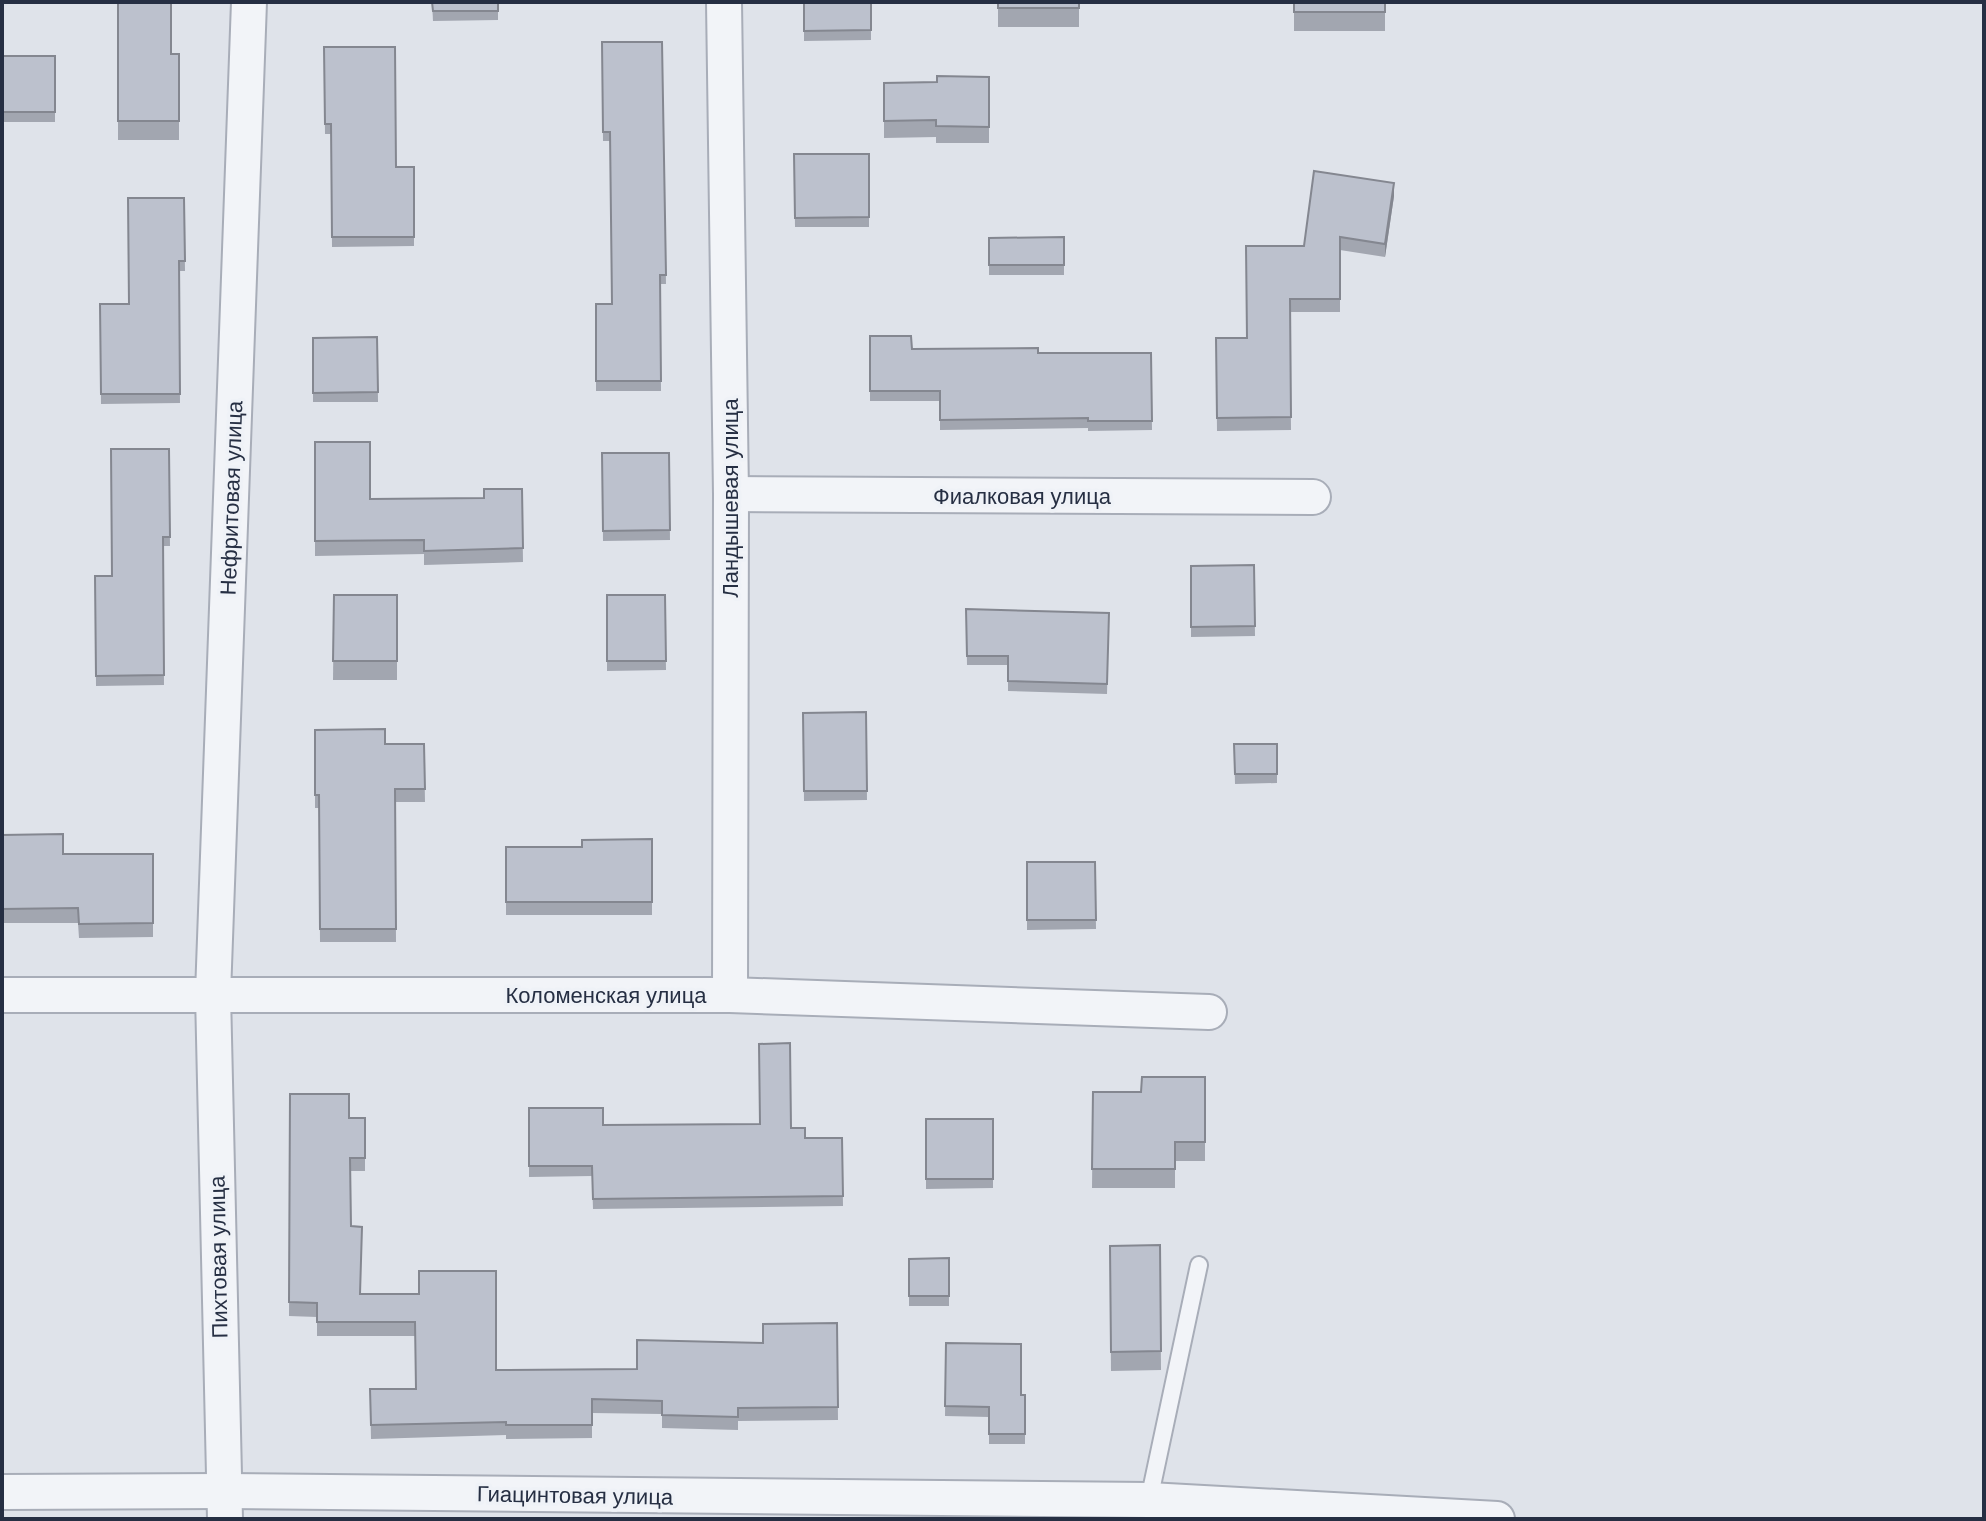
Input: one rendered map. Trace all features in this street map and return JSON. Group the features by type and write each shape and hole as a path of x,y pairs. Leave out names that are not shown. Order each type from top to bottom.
{"street":[{"name":"Нефритовая улица","path":"213,994 249,2"},
{"name":"Ландышевая улица","path":"724,2 731,494 730,995"},
{"name":"Фиалковая улица","path":"731,494 1313,497"},
{"name":"Пихтовая улица","path":"213,994 224,1505"},
{"name":"Коломенская улица","path":"2,995 730,995 1209,1012"},
{"name":"Гиацинтовая улица","path":"2,1492 224,1505 1149,1500 1497,1519"}],"lane":[{"path":"1149,1500 1199,1265"}],"building":[{"path":"118,2 171,2 171,54 179,54 179,121 118,121"},
{"path":"432,2 498,2 498,11 433,11"},
{"path":"804,2 871,2 871,30 804,31"},
{"path":"998,2 1079,2 1079,8 998,8"},
{"path":"1294,2 1385,2 1385,12 1294,12"},
{"path":"602,42 662,42 666,275 660,275 661,381 596,381 596,304 612,304 610,132 603,132"},
{"path":"324,47 395,47 396,167 414,167 414,237 332,237 331,124 325,124"},
{"path":"2,56 55,56 55,112 2,112"},
{"path":"937,76 989,77 989,127 936,126 936,120 884,121 884,83 937,82"},
{"path":"794,154 869,154 869,217 795,218"},
{"path":"1314,171 1394,183 1385,244 1340,237 1340,299 1290,299 1291,417 1217,418 1216,338 1247,338 1246,246 1304,246"},
{"path":"128,198 184,198 185,261 179,261 180,394 101,394 100,304 129,304"},
{"path":"1064,237 1064,265 989,265 989,238"},
{"path":"870,336 911,336 912,349 1038,348 1038,353 1151,353 1152,421 1088,421 1088,418 940,420 940,391 870,391"},
{"path":"377,337 378,392 313,393 313,338"},
{"path":"315,442 370,442 370,499 484,498 484,489 522,489 523,548 424,551 424,540 315,541"},
{"path":"111,449 169,449 170,537 163,537 164,675 96,676 95,576 112,576"},
{"path":"602,453 669,453 670,530 603,531"},
{"path":"1254,565 1255,626 1191,627 1191,566"},
{"path":"334,595 397,595 397,661 333,661"},
{"path":"607,595 665,595 666,661 607,661"},
{"path":"966,609 1109,613 1107,684 1008,681 1008,656 967,656"},
{"path":"866,712 867,791 804,791 803,713"},
{"path":"385,729 385,744 424,744 425,789 395,789 396,929 320,929 315,730"},
{"path":"1234,744 1277,744 1277,774 1235,774"},
{"path":"63,834 63,854 153,854 153,923 79,924 78,908 2,909 2,835"},
{"path":"652,839 652,902 506,902 506,847 582,847 582,840"},
{"path":"1027,862 1095,862 1096,920 1027,920"},
{"path":"790,1043 791,1128 805,1128 805,1138 842,1138 843,1196 593,1199 592,1166 529,1166 529,1108 603,1108 603,1125 760,1124 759,1044"},
{"path":"1142,1077 1205,1077 1205,1142 1175,1142 1175,1169 1092,1169 1093,1092 1141,1092"},
{"path":"290,1094 349,1094 349,1118 365,1118 365,1158 350,1158 351,1226 362,1227 360,1294 419,1294 419,1271 496,1271 496,1370 637,1369 637,1340 763,1343 763,1324 837,1323 838,1407 738,1408 738,1417 662,1415 662,1401 592,1399 592,1425 506,1425 506,1422 371,1425 370,1389 416,1389 415,1322 317,1322 317,1303 289,1302"},
{"path":"926,1119 993,1119 993,1179 926,1179"},
{"path":"1160,1245 1161,1351 1111,1352 1110,1246"},
{"path":"949,1258 949,1296 909,1296 909,1259"},
{"path":"946,1343 1021,1344 1025,1434 989,1434 989,1407 945,1406"}]}
